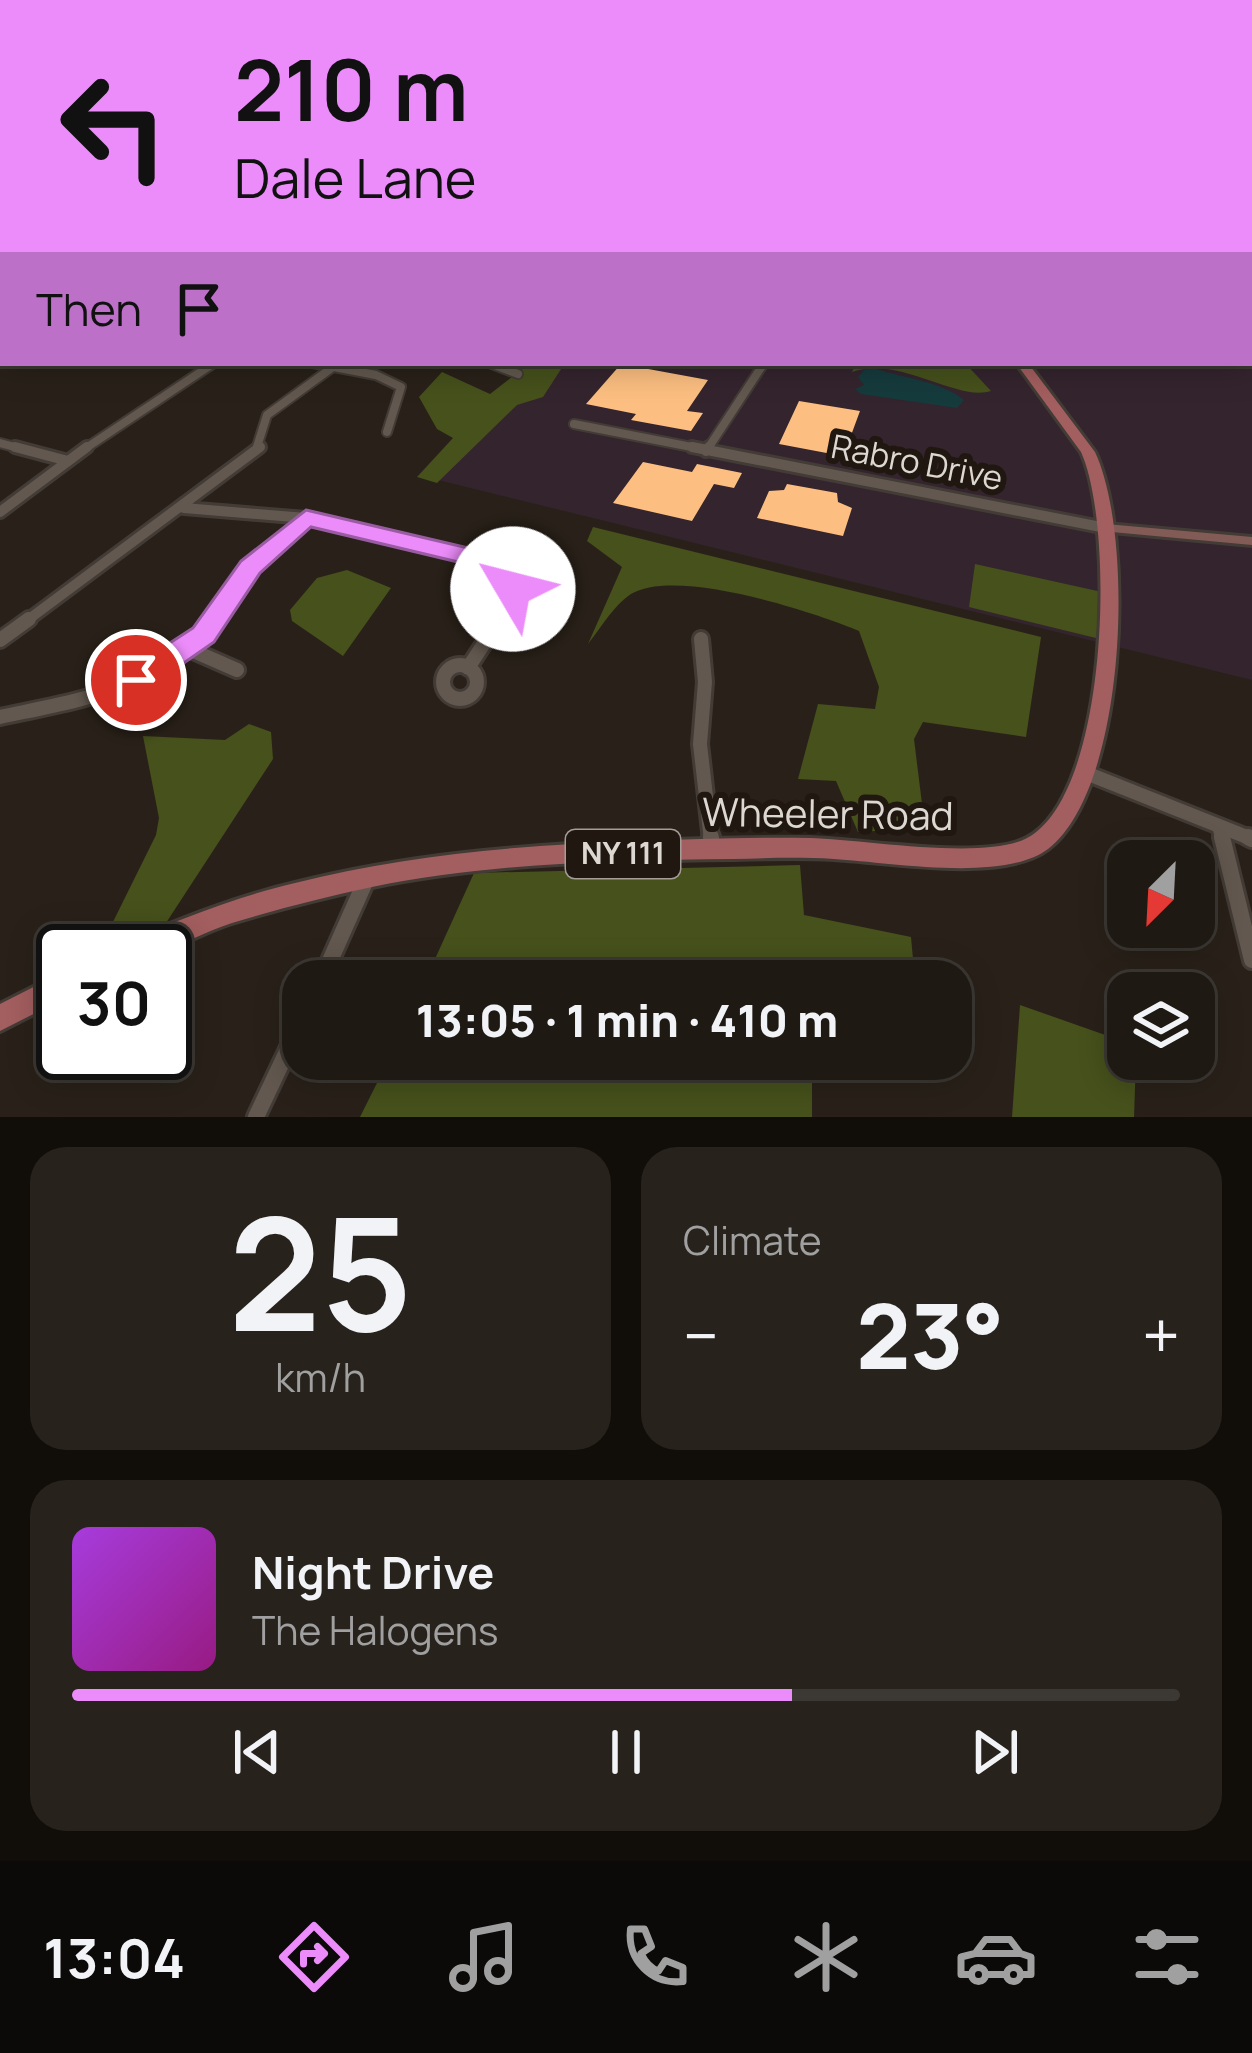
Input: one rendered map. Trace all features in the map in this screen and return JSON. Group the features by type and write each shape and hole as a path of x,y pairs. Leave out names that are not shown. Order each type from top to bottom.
{"main road":[{"name":"Wheeler Road","path":"192,928 366,879 450,863 712,850 1004,854 1037,845 1058,827 1086,773 1113,604 1095,465 1024,366"},
{"name":"Wheeler Road","path":"1036,366 1040,386"},
{"name":"Rabro Drive","path":"1106,527 1252,541"},
{"path":"0,1018 36,999"}],"street":[{"path":"0,512 210,366"},
{"path":"325,366 376,375 401,387 387,433"},
{"path":"376,375 387,366"},
{"path":"497,366 518,374"},
{"path":"706,451 762,366"},
{"path":"0,640 41,605 116,560 260,447 267,415 333,368"},
{"name":"Rabro Drive","path":"574,424 1106,527"},
{"path":"0,443 68,461"},
{"path":"184,508 306,518 488,561 513,576 511,601 468,668"},
{"path":"0,718 104,694 189,649 214,622 250,567 306,518"},
{"path":"701,639 705,682 700,744 712,850"},
{"path":"189,649 237,670"},
{"path":"1086,773 1252,839"},
{"path":"1220,826 1252,960"},
{"path":"329,960 366,879"},
{"path":"256,1117 282,1062"}],"shaded area":[{"path":"548,366 1252,366 1252,680 434,479"}],"green space":[{"path":"526,366 563,366 543,397 517,405 437,483 417,477 453,438 437,429 419,397 442,372 490,394"},
{"path":"855,366 968,366 991,391 962,390 889,369 852,372"},
{"path":"593,527 1041,637 1026,737 923,722 914,739 925,828 858,832 836,781 798,779 818,704 875,709 879,687 859,631 744,595 652,587 631,594 588,644 622,567 587,541"},
{"path":"975,564 1102,592 1100,639 969,607"},
{"path":"347,570 391,588 343,656 292,621 290,610 317,578"},
{"path":"249,724 271,732 273,759 165,924 112,924 156,835 159,818 143,736 225,740"},
{"path":"800,865 804,915 911,937 913,960 435,960 474,873"},
{"path":"1020,1005 1107,1036 1107,1080 1135,1080 1134,1117 1012,1117"},
{"path":"378,1080 812,1080 812,1117 360,1117"}],"water":[{"path":"868,366 931,384 964,400 957,408 861,394 855,389 864,385 858,377"}],"building":[{"path":"619,366 708,380 687,411 703,413 691,431 631,420 636,414 586,404"},
{"path":"799,401 860,411 846,449 855,450 853,458 779,444"},
{"path":"643,462 692,472 697,464 742,473 734,488 714,484 692,521 613,503"},
{"path":"787,484 837,493 838,502 852,508 843,536 757,518 769,491 784,490"}],"route":[{"path":"136,680 189,649 214,622 250,567 306,518 488,561 513,576 513,589"}]}
